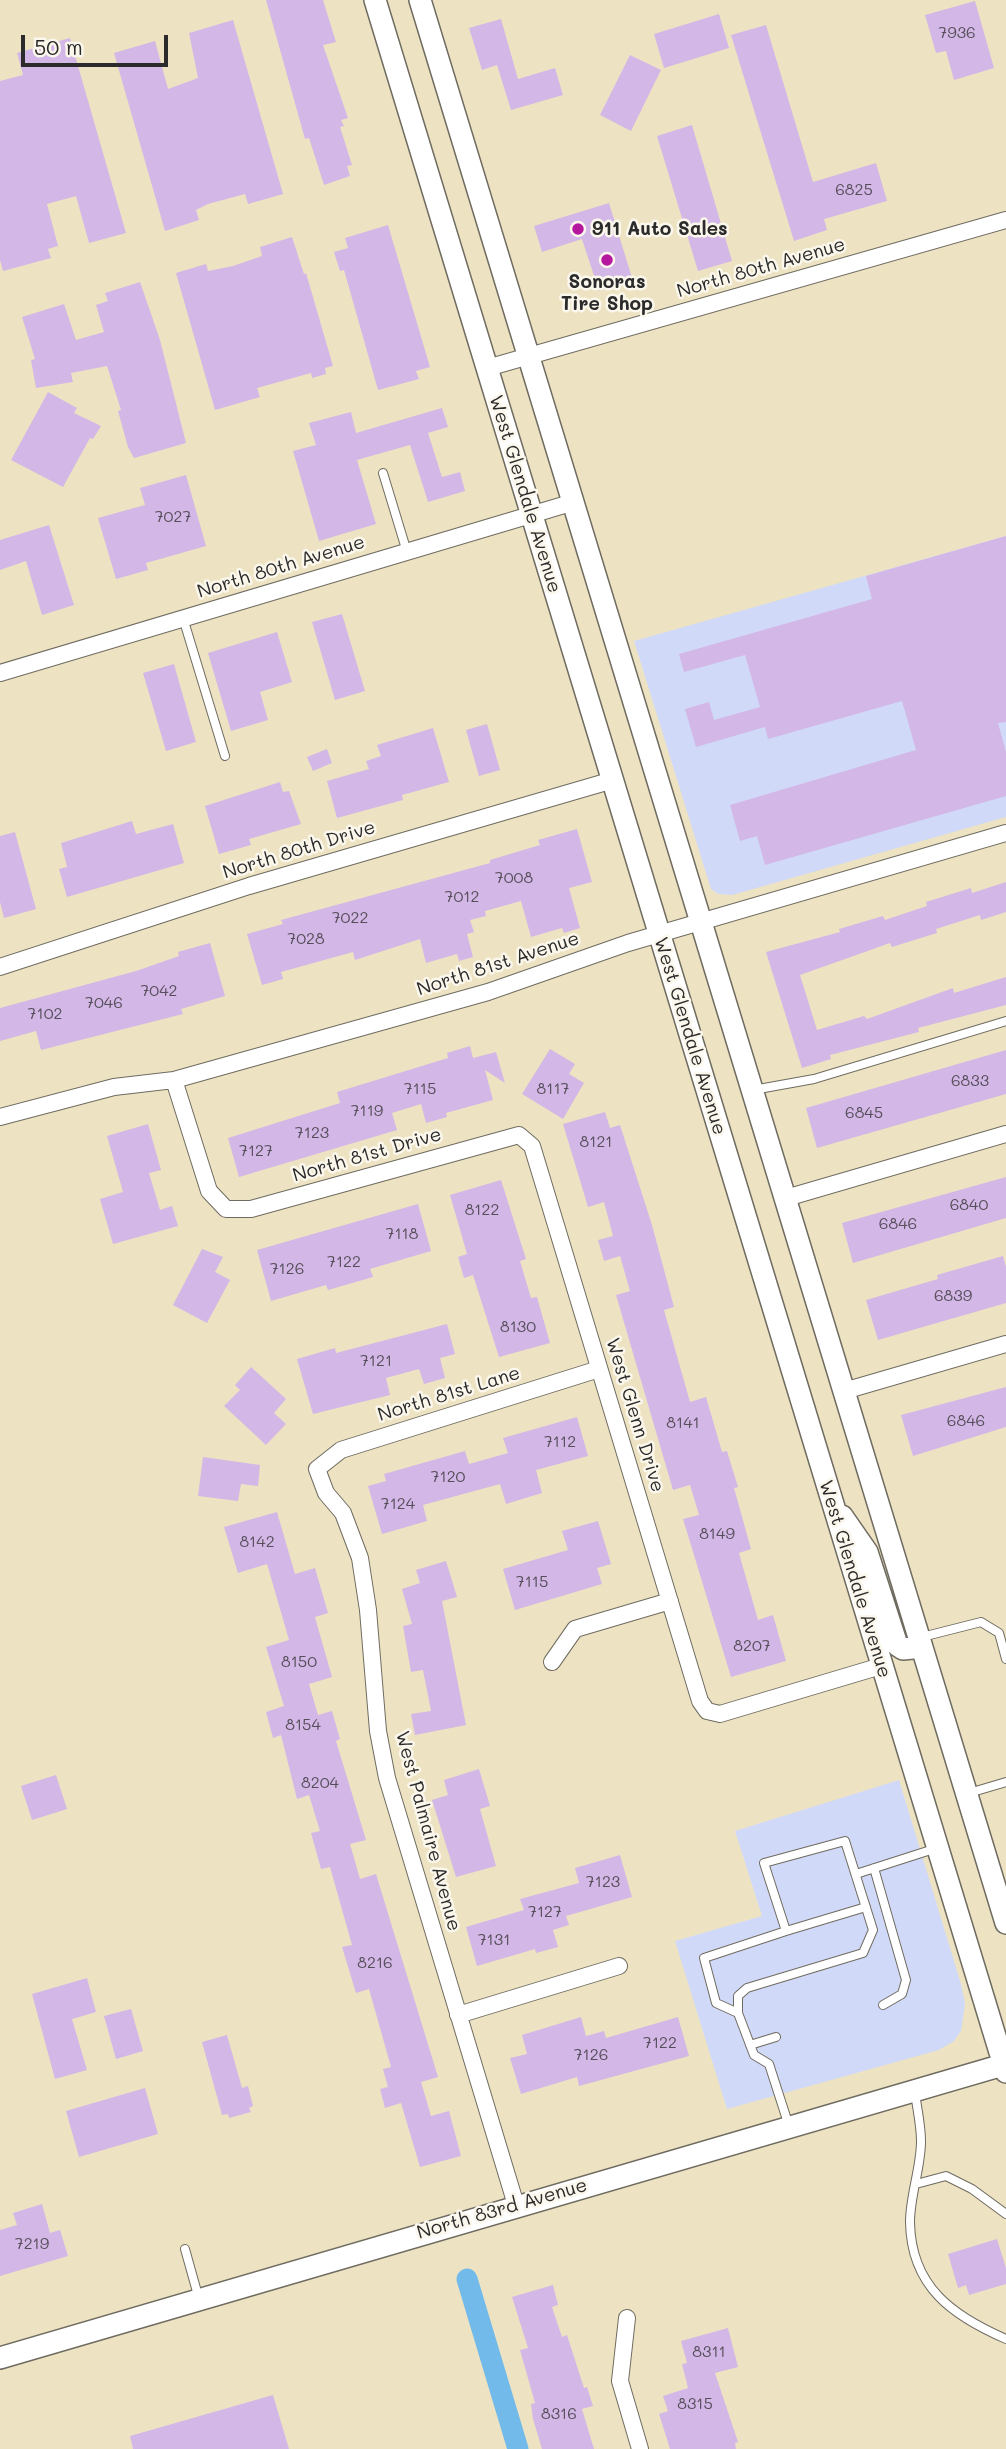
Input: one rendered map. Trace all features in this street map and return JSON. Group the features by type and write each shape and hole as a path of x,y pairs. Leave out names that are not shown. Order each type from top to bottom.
{"main road":[{"name":"West Glendale Avenue","path":"375,0 1005,2067"},
{"path":"420,0 1006,1923"},
{"path":"831,1500 867,1552 897,1645 903,1649 921,1643"},
{"name":"North 83rd Avenue","path":"0,2358 516,2205 915,2090 1005,2067"}],"street":[{"name":"North 80th Avenue","path":"487,368 1006,220"},
{"name":"North 80th Avenue","path":"0,673 573,502"},
{"name":"North 80th Drive","path":"0,967 249,886 613,780"},
{"name":"North 81st Avenue","path":"0,1117 114,1087 174,1080 488,992 659,934 1006,833"},
{"name":"North 81st Drive","path":"174,1080 209,1191 226,1209 251,1209 519,1135"},
{"path":"786,1198 1006,1134"},
{"name":"West Glenn Drive","path":"519,1135 532,1146 700,1701 707,1711 720,1714 881,1666"},
{"path":"844,1391 1006,1343"},
{"name":"North 81st Lane","path":"317,1469 341,1450 599,1369"},
{"name":"West Palmaire Avenue","path":"317,1469 326,1493 344,1513 360,1558 368,1609 378,1731 387,1778 516,2205"},
{"path":"551,1662 575,1629 670,1601"},
{"path":"458,2015 619,1965"},
{"path":"626,2318 620,2381 640,2449"}],"lane":[{"path":"383,473 407,552"},
{"path":"183,618 225,756"},
{"path":"753,1090 814,1079 1006,1021"},
{"path":"921,1643 981,1622 1002,1632 1006,1660"},
{"path":"967,1793 1006,1782"},
{"path":"786,1931 764,1863 845,1841 873,1930 863,1953 747,1988 738,1996 738,2013 750,2045 754,2055 769,2064 789,2126"},
{"path":"856,1874 937,1848"},
{"path":"874,1868 906,1980 902,1994 883,2005"},
{"path":"738,2013 716,2003 704,1958 866,1907"},
{"path":"750,2045 776,2037"},
{"path":"915,2090 921,2141 910,2222 915,2257 941,2304 970,2324 1006,2339"},
{"path":"916,2184 946,2176 972,2189 1006,2214"},
{"path":"185,2249 199,2299"}],"shaded area":[{"path":"1006,536 1006,817 732,895 718,894 711,889 634,641"},
{"path":"899,1780 961,1984 965,2004 961,2031 954,2041 939,2050 727,2109 675,1941 762,1916 735,1831"}],"building":[{"path":"266,0 323,0 336,42 323,45 348,118 341,120 344,126 340,127 352,165 347,166 350,176 324,185 309,138 305,139"},
{"path":"975,1 994,68 954,80 946,51 936,53 925,15"},
{"path":"719,14 729,48 664,68 654,34"},
{"path":"501,19 518,79 555,68 563,95 511,110 497,65 482,70 469,28"},
{"path":"233,20 283,194 248,204 245,194 208,204 196,210 199,220 165,231 114,53 155,41 168,89 198,78 189,33"},
{"path":"766,25 813,182 876,163 887,201 824,219 827,230 794,241 731,35"},
{"path":"70,38 126,233 89,243 76,196 47,204 58,246 48,249 51,258 3,271 0,260 0,81 23,75 17,53"},
{"path":"630,55 661,70 631,131 600,115"},
{"path":"692,125 732,261 698,271 657,136"},
{"path":"609,203 633,281 599,291 582,239 542,252 534,226"},
{"path":"388,225 430,367 416,371 419,379 378,390 344,270 340,271 334,252 348,248 345,238"},
{"path":"292,237 304,274 306,273 333,366 325,368 326,374 312,378 311,373 257,388 260,397 215,410 176,273 206,264 208,271 233,266 262,256 260,247"},
{"path":"140,282 160,340 186,443 134,458 128,447 118,411 121,410 107,366 71,373 73,382 36,388 31,360 35,359 22,317 64,304 76,340 104,332 96,305 108,301 105,293"},
{"path":"48,392 77,408 74,413 101,426 93,439 90,438 63,487 11,460"},
{"path":"442,408 448,427 428,433 442,477 460,472 465,491 428,502 410,445 357,460 376,524 319,541 293,451 316,445 309,423 351,412 356,433"},
{"path":"186,475 206,546 146,563 148,570 116,579 98,518 145,505 140,488"},
{"path":"49,525 74,605 42,615 26,561 0,570 0,540"},
{"path":"1006,536 1006,722 998,723 1006,752 1006,796 765,865 757,836 740,841 730,805 916,750 902,701 768,739 765,727 696,747 685,709 709,702 714,720 760,707 745,655 684,672 679,654 872,599 866,576"},
{"path":"342,614 365,691 335,700 312,622"},
{"path":"277,632 292,682 260,692 268,720 231,731 208,653"},
{"path":"174,664 196,742 166,751 143,673"},
{"path":"487,724 500,770 479,776 466,730"},
{"path":"433,728 449,782 402,795 403,800 337,818 327,781 369,769 366,761 381,756 377,745"},
{"path":"327,749 332,763 313,771 307,757"},
{"path":"280,782 283,792 289,791 301,824 249,839 251,845 219,854 205,806"},
{"path":"132,821 136,834 173,824 184,863 67,897 59,869 67,867 61,843"},
{"path":"577,829 592,882 569,888 580,928 564,933 562,928 531,937 521,901 485,911 486,916 470,920 474,932 467,934 473,957 459,961 457,954 426,963 420,939 355,960 353,952 281,972 283,979 262,985 247,934 283,924 281,920 490,863 490,860 540,845 538,840"},
{"path":"15,832 36,909 4,918 0,902 0,836"},
{"path":"1006,882 1006,912 981,920 980,915 936,929 937,933 892,947 890,943 800,975 817,1030 864,1016 867,1019 953,988 954,993 1006,977 1006,1005 918,1028 919,1032 830,1055 831,1059 802,1068 766,952 840,932 839,929 883,916 885,920 927,906 926,902 971,888 972,893"},
{"path":"210,943 225,996 181,1009 183,1014 41,1050 36,1031 0,1041 0,1008 136,971 179,956 178,952"},
{"path":"470,1046 473,1058 496,1052 505,1083 485,1070 493,1100 446,1113 447,1117 426,1123 421,1104 392,1113 397,1130 239,1177 228,1138 340,1103 337,1092 448,1058 447,1053"},
{"path":"550,1049 575,1064 569,1074 584,1083 563,1119 522,1094"},
{"path":"1006,1050 1006,1094 817,1148 806,1108"},
{"path":"605,1112 610,1128 620,1125 652,1225 674,1307 664,1310 690,1402 706,1397 722,1452 727,1451 738,1487 734,1488 751,1549 739,1553 758,1620 773,1615 786,1661 731,1677 683,1519 699,1515 690,1485 673,1490 616,1295 630,1291 620,1256 604,1261 598,1240 613,1236 604,1202 588,1207 563,1124"},
{"path":"148,1124 161,1170 149,1173 160,1210 172,1206 178,1226 113,1244 100,1199 123,1192 107,1136"},
{"path":"1006,1177 1006,1218 853,1263 842,1223"},
{"path":"501,1180 526,1259 520,1261 531,1298 537,1297 550,1343 499,1357 473,1275 464,1278 458,1257 467,1254 450,1195"},
{"path":"418,1204 431,1251 370,1269 373,1277 328,1290 326,1285 271,1301 257,1250"},
{"path":"202,1249 223,1257 215,1272 230,1280 207,1323 173,1305"},
{"path":"1003,1256 1006,1267 1006,1303 878,1340 866,1300"},
{"path":"447,1324 455,1354 440,1358 445,1378 424,1384 419,1369 386,1378 390,1395 313,1414 297,1359 335,1348 336,1353"},
{"path":"251,1367 286,1399 274,1413 286,1424 266,1445 224,1406 240,1390 235,1385"},
{"path":"1006,1387 1006,1427 913,1456 901,1415"},
{"path":"577,1417 588,1456 536,1470 542,1493 506,1504 500,1484 423,1505 427,1521 382,1534 368,1486 386,1481 384,1474 465,1451 469,1464 508,1453 503,1438"},
{"path":"203,1457 260,1465 258,1486 241,1484 238,1501 198,1496"},
{"path":"277,1512 295,1574 315,1568 328,1613 315,1617 332,1677 309,1684 318,1715 332,1711 340,1739 336,1741 366,1840 350,1844 360,1879 376,1874 438,2077 421,2082 431,2116 449,2111 461,2156 420,2167 401,2103 385,2108 380,2089 388,2087 383,2069 391,2067 369,1989 356,1993 342,1947 352,1945 330,1867 321,1869 311,1833 320,1831 309,1795 297,1799 281,1735 273,1738 266,1712 284,1706 266,1647 289,1640 267,1564 238,1573 224,1527"},
{"path":"598,1521 611,1564 597,1568 602,1584 515,1610 503,1569 568,1550 562,1531"},
{"path":"446,1561 457,1597 442,1601 466,1725 415,1735 411,1714 431,1711 423,1670 411,1672 403,1626 412,1624 402,1589 420,1583 416,1570"},
{"path":"479,1769 490,1806 480,1809 496,1866 456,1877 432,1800 448,1795 444,1780"},
{"path":"56,1775 67,1809 32,1820 21,1786"},
{"path":"620,1855 632,1897 566,1916 569,1925 553,1930 558,1947 536,1953 535,1949 477,1966 466,1927 524,1910 520,1899 579,1883 575,1868"},
{"path":"87,1978 96,2012 72,2019 87,2070 55,2079 32,1994"},
{"path":"131,2009 143,2051 116,2059 104,2016"},
{"path":"581,2017 586,2036 604,2031 606,2038 678,2017 689,2056 579,2086 577,2077 521,2094 510,2058 527,2054 522,2035"},
{"path":"227,2035 242,2088 248,2086 253,2106 249,2108 251,2112 229,2118 228,2114 222,2115 202,2042"},
{"path":"145,2088 158,2134 79,2157 66,2111"},
{"path":"42,2204 50,2233 60,2230 68,2256 0,2276 0,2230 17,2225 13,2213"},
{"path":"997,2239 1006,2268 1006,2284 969,2295 966,2285 958,2288 948,2254"},
{"path":"553,2285 558,2305 552,2307 562,2337 567,2335 584,2388 587,2387 593,2406 582,2409 594,2449 542,2449 533,2419 531,2404 535,2403 520,2350 528,2348 512,2297"},
{"path":"728,2328 738,2367 715,2373 738,2442 735,2443 736,2449 670,2449 659,2414 668,2411 663,2396 688,2388 682,2364 687,2363 681,2341"},
{"path":"273,2395 289,2449 133,2449 130,2436"}],"waterway":[{"path":"467,2279 518,2449"}],"place":[{"name":"911 Auto Sales","path":"578,229"},
{"name":"Sonoras Tire Shop","path":"607,260"}]}
